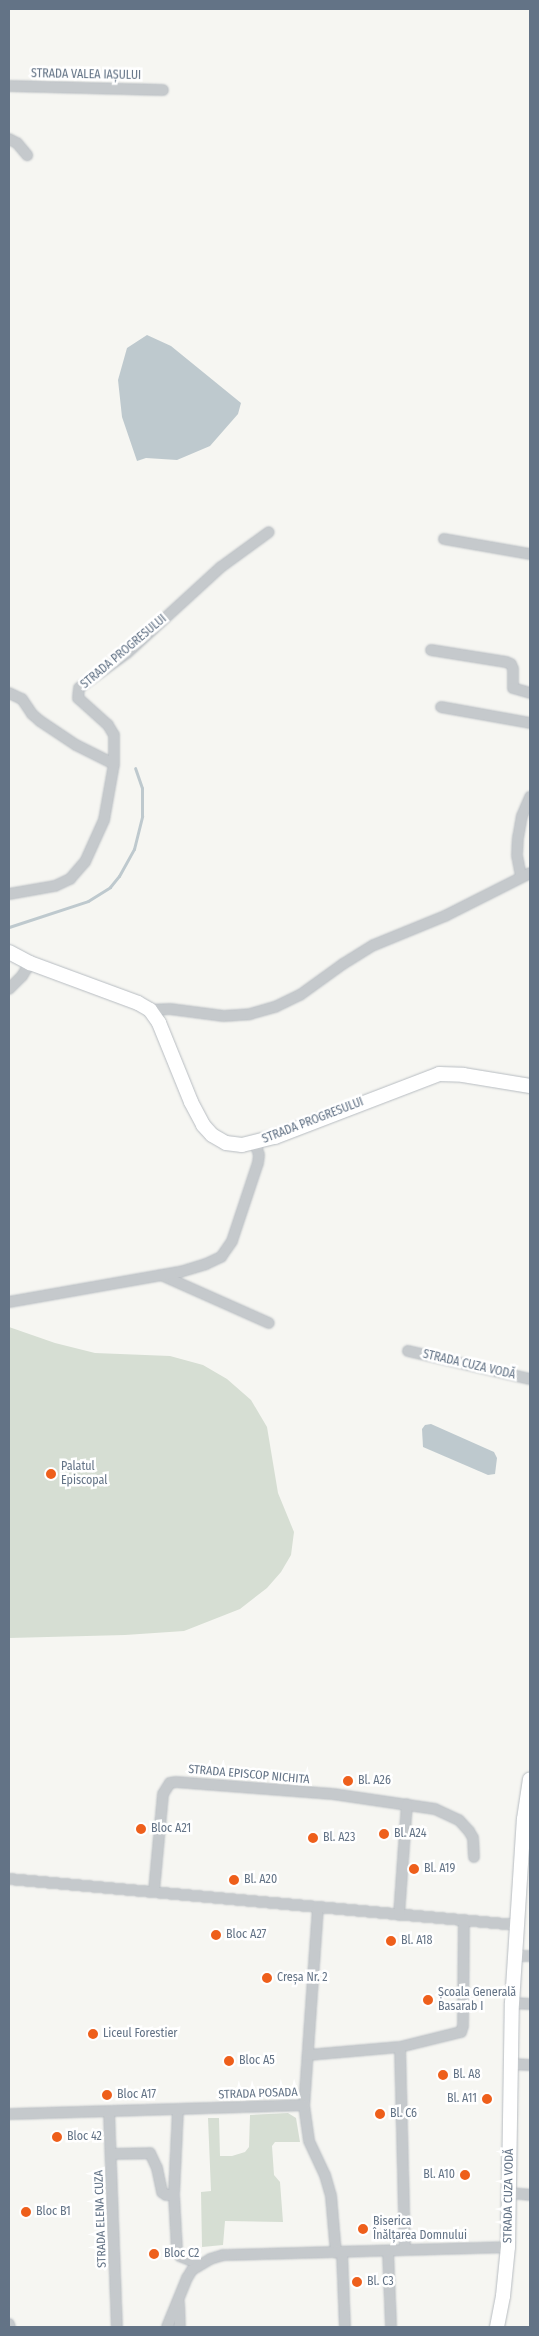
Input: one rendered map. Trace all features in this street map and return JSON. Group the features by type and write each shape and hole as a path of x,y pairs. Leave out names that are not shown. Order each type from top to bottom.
{"street":[{"name":"STRADA VALEA IAȘULUI","path":"9,86 163,90"},
{"path":"9,139 17,143 27,155"},
{"name":"STRADA PROGRESULUI","path":"9,894 55,886 70,879 79,871 91,850 104,820 114,764 114,734 108,725 78,698 80,688 127,653 221,567 269,532"},
{"path":"444,539 530,554"},
{"path":"431,650 511,664 513,669 513,688 530,693"},
{"path":"9,693 22,700 32,714 40,721 76,745 114,764"},
{"path":"441,707 530,724"},
{"path":"9,952 30,963 138,1003 150,1010 170,1009 224,1016 250,1014 275,1007 300,995 343,964 374,945 445,916 526,874 518,855 518,838 522,816 530,797"},
{"path":"9,989 22,976 30,963"},
{"name":"STRADA PROGRESULUI","path":"150,1010 159,1023 191,1102 203,1125 212,1135 226,1143 242,1145 254,1143 439,1074 462,1075 530,1086"},
{"path":"9,1302 161,1275 206,1264 221,1256 228,1250 259,1159 254,1143"},
{"path":"161,1275 269,1323"},
{"name":"STRADA CUZA VODĂ","path":"408,1351 530,1379"},
{"name":"STRADA CUZA VODĂ","path":"497,2327 503,2296 508,2247 514,1956 524,1819 530,1779"},
{"name":"STRADA EPISCOP NICHITA","path":"154,1891 163,1794 170,1783 188,1782 333,1794 407,1804 442,1811 459,1820 473,1838 474,1857"},
{"path":"399,1915 407,1804"},
{"path":"9,1878 516,1925"},
{"path":"304,2105 318,1908"},
{"path":"308,2055 400,2047 461,2032 463,2030 464,1921"},
{"path":"514,1956 530,1956"},
{"path":"512,2003 530,2004"},
{"path":"400,2047 405,2250"},
{"path":"511,2064 530,2064"},
{"name":"STRADA POSADA","path":"9,2114 304,2105 309,2140 325,2175 331,2196 339,2253"},
{"path":"178,2108 174,2195 177,2251 180,2256 200,2264"},
{"name":"STRADA ELENA CUZA","path":"109,2111 117,2327"},
{"path":"111,2154 150,2153 157,2168 162,2192 166,2196 174,2195"},
{"path":"509,2193 530,2195"},
{"path":"167,2327 186,2278 200,2264 223,2255 508,2247"},
{"path":"388,2251 391,2327"},
{"path":"339,2253 345,2327"},
{"path":"178,2297 180,2327"}],"shaded area":[{"path":"147,335 171,346 241,403 238,414 210,446 177,460 146,458 137,461 122,417 118,380 127,348"},
{"path":"9,1327 55,1343 95,1353 170,1356 203,1365 227,1379 251,1400 267,1427 278,1493 294,1532 291,1555 281,1572 267,1588 240,1609 184,1631 125,1635 9,1638"},
{"path":"431,1424 494,1452 497,1458 495,1474 488,1475 423,1447 422,1429 425,1425"},
{"path":"288,2113 296,2118 300,2142 275,2142 272,2146 274,2175 280,2182 283,2222 225,2221 223,2245 202,2247 201,2192 211,2191 208,2118 219,2118 220,2156 232,2156 245,2152 249,2147 250,2115"}],"waterway":[{"path":"9,927 88,901 110,887 119,876 134,849 142,816 142,788 135,768"}],"place":[{"name":"Palatul Episcopal","path":"51,1474"},
{"name":"Bl. A26","path":"348,1781"},
{"name":"Bloc A21","path":"141,1829"},
{"name":"Bl. A24","path":"384,1834"},
{"name":"Bl. A23","path":"313,1838"},
{"name":"Bl. A19","path":"414,1869"},
{"name":"Bl. A20","path":"234,1880"},
{"name":"Bloc A27","path":"216,1935"},
{"name":"Bl. A18","path":"391,1941"},
{"name":"Creșa Nr. 2","path":"267,1978"},
{"name":"Școala Generală Basarab I","path":"428,2000"},
{"name":"Liceul Forestier","path":"93,2034"},
{"name":"Bloc A5","path":"229,2061"},
{"name":"Bl. A8","path":"443,2075"},
{"name":"Bloc A17","path":"107,2095"},
{"name":"Bl. A11","path":"487,2099"},
{"name":"Bl. C6","path":"380,2114"},
{"name":"Bloc 42","path":"57,2137"},
{"name":"Bl. A10","path":"465,2175"},
{"name":"Bloc B1","path":"26,2212"},
{"name":"Biserica Înălțarea Domnului","path":"363,2229"},
{"name":"Bloc C2","path":"154,2254"},
{"name":"Bl. C3","path":"357,2282"}]}
